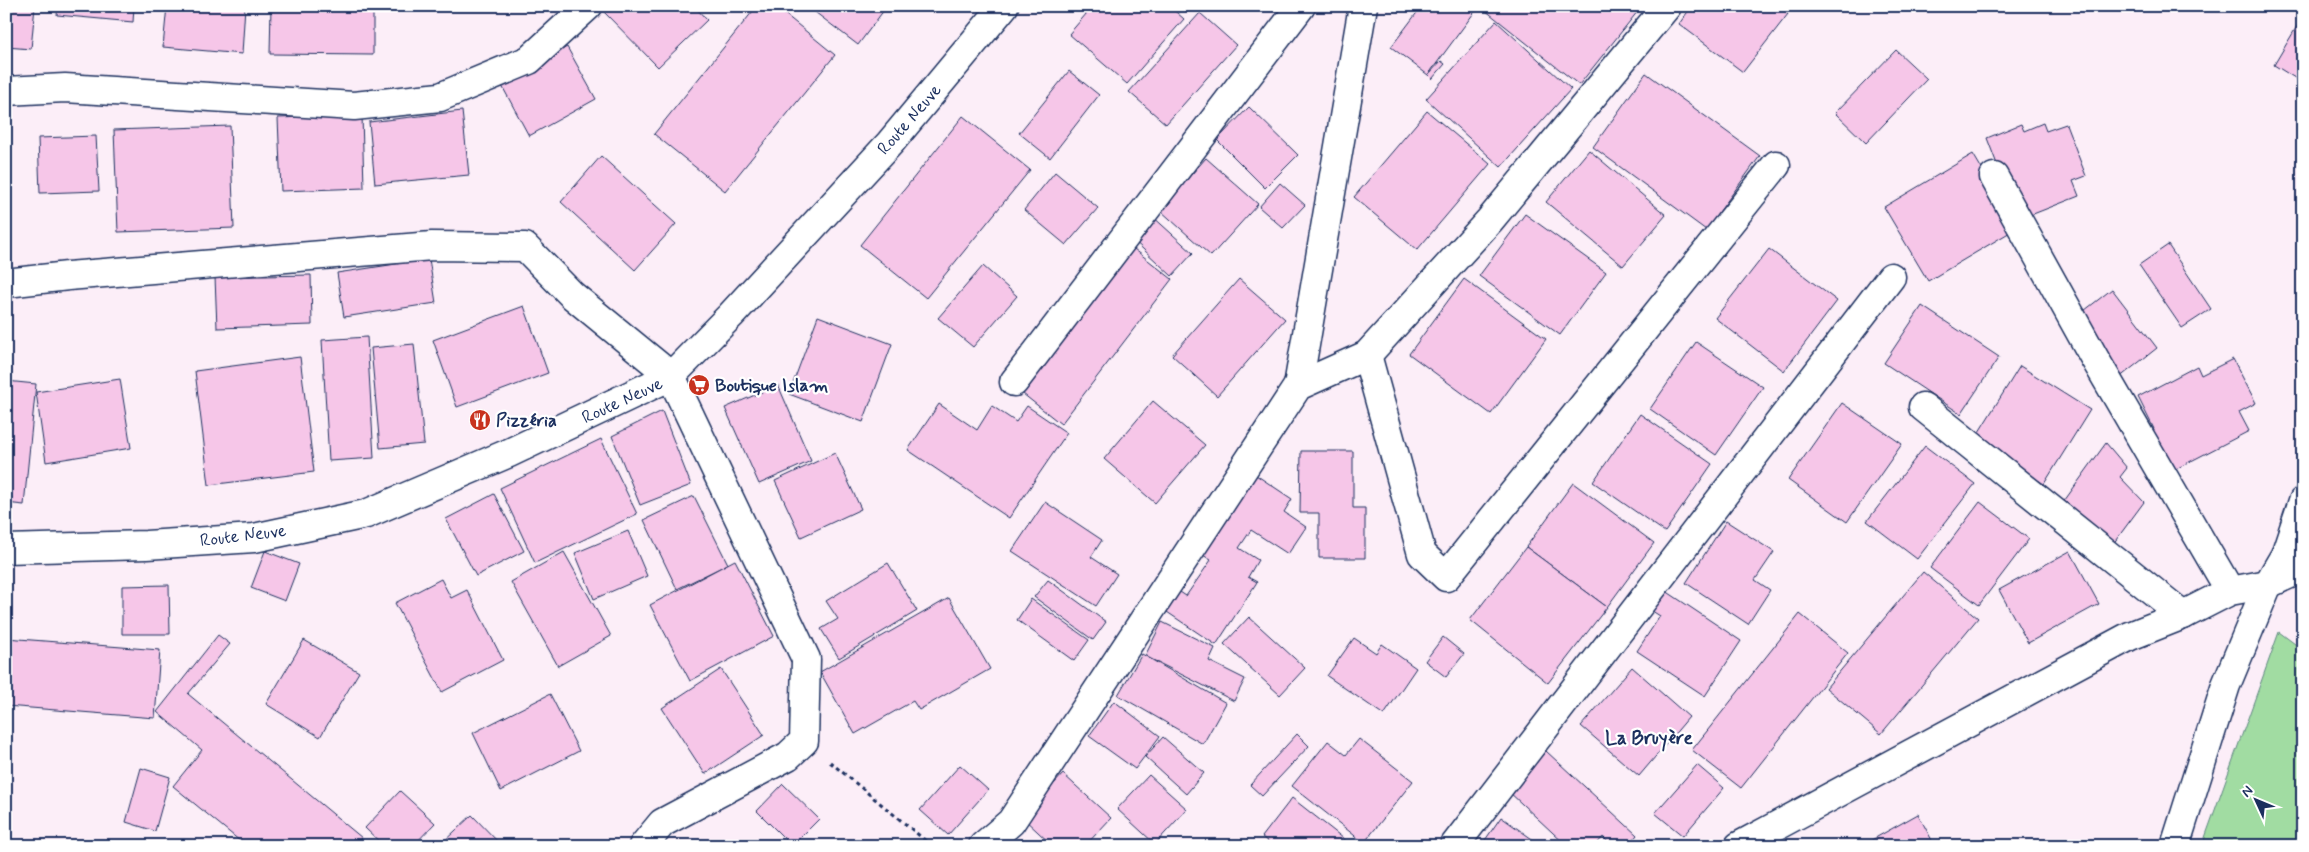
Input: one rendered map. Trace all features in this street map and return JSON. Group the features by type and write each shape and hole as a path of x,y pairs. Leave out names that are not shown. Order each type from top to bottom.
{"street":[{"path":"6,91 65,88 354,106 440,97 529,60 588,6"},
{"name":"Route Neuve","path":"6,548 20,550 146,545 254,538 366,514 508,453 671,376 731,315 890,143 1004,6"},
{"path":"1014,382 1301,6"},
{"path":"983,846 1011,822 1298,386 1363,6"},
{"path":"1298,386 1367,355 1490,220 1666,6"},
{"path":"1367,355 1422,554 1446,577 1776,165"},
{"path":"1994,177 2095,359 2230,590"},
{"path":"6,283 68,276 432,246 525,248 572,294 671,376 806,659 804,742 788,756 662,823 643,846"},
{"path":"1454,846 1891,277"},
{"path":"1923,407 2183,615"},
{"path":"2175,846 2226,685 2268,584 2284,555 2303,501"},
{"path":"1739,846 2130,636 2183,615 2230,590 2268,584 2303,568"}],"path":[{"path":"804,742 932,846"}],"green space":[{"path":"2279,632 2303,650 2303,838 2297,846 2202,846"}],"building":[{"path":"6,6 35,6 31,49 6,47"},
{"path":"58,6 134,6 133,22 57,15"},
{"path":"167,6 245,6 242,54 163,47"},
{"path":"271,6 373,6 373,55 270,54"},
{"path":"608,6 694,6 707,20 658,67 603,11"},
{"path":"757,6 775,6 835,55 725,191 654,134"},
{"path":"807,6 887,6 858,45"},
{"path":"1093,6 1169,6 1184,19 1127,84 1069,34"},
{"path":"1422,6 1479,6 1428,75 1391,47"},
{"path":"1488,6 1642,6 1579,85 1485,10"},
{"path":"1692,6 1778,6 1788,14 1743,72 1679,24"},
{"path":"1200,13 1236,45 1166,124 1129,92"},
{"path":"2303,16 2303,83 2274,65"},
{"path":"1496,21 1571,89 1501,167 1426,99"},
{"path":"567,47 596,99 529,136 501,84"},
{"path":"1896,50 1927,79 1866,143 1835,113"},
{"path":"1441,61 1445,64 1432,79 1428,75"},
{"path":"1069,71 1099,95 1050,158 1019,133"},
{"path":"1646,73 1760,156 1706,230 1593,147"},
{"path":"1249,107 1298,155 1265,188 1217,140"},
{"path":"462,111 469,175 375,184 369,122"},
{"path":"1427,111 1490,164 1417,250 1354,197"},
{"path":"362,115 364,188 281,191 278,118"},
{"path":"963,116 1030,170 926,298 860,245"},
{"path":"2043,123 2046,131 2066,124 2086,176 2073,181 2079,196 2023,218 2008,193 1987,138 2021,124 2024,131"},
{"path":"230,126 234,228 118,232 114,130"},
{"path":"96,136 99,191 40,193 38,138"},
{"path":"1589,150 1666,215 1623,266 1546,202"},
{"path":"1973,154 2017,228 1928,281 1884,207"},
{"path":"601,156 676,224 635,270 561,202"},
{"path":"1206,158 1258,204 1211,256 1160,210"},
{"path":"6,164 11,195 6,195"},
{"path":"1055,172 1098,208 1066,245 1024,210"},
{"path":"1280,183 1305,205 1283,228 1259,207"},
{"path":"1525,214 1606,272 1560,335 1479,276"},
{"path":"1151,215 1193,253 1172,276 1130,237"},
{"path":"1129,245 1172,279 1061,424 1018,390"},
{"path":"2168,245 2211,309 2182,328 2139,265"},
{"path":"1769,249 1837,301 1784,371 1715,318"},
{"path":"429,259 436,303 344,317 337,273"},
{"path":"983,266 1017,296 973,347 938,318"},
{"path":"311,275 312,325 217,328 215,277"},
{"path":"1239,279 1285,319 1217,396 1172,355"},
{"path":"1464,279 1546,339 1491,414 1409,354"},
{"path":"2112,289 2157,348 2119,378 2080,314"},
{"path":"524,306 548,373 457,407 433,340"},
{"path":"1922,306 1999,357 1961,414 1884,363"},
{"path":"818,316 892,344 863,422 789,394"},
{"path":"367,337 374,458 329,461 322,340"},
{"path":"1696,342 1763,387 1716,455 1650,409"},
{"path":"414,344 424,444 380,448 371,348"},
{"path":"300,357 314,472 209,485 195,371"},
{"path":"2233,359 2256,403 2239,412 2249,431 2170,472 2150,432 2154,429 2138,397 2197,366 2201,375"},
{"path":"2020,366 2090,410 2044,484 1974,440"},
{"path":"120,379 131,448 46,462 36,392"},
{"path":"6,381 36,384 24,505 6,503"},
{"path":"778,385 811,461 759,484 725,408"},
{"path":"1153,401 1205,445 1155,503 1104,459"},
{"path":"1842,403 1902,444 1847,522 1788,480"},
{"path":"939,404 977,430 992,406 1016,422 1027,406 1067,433 1009,518 908,450"},
{"path":"662,411 691,485 640,505 612,436"},
{"path":"1640,414 1712,464 1665,532 1593,482"},
{"path":"601,439 637,514 535,563 500,488"},
{"path":"2106,443 2127,468 2120,477 2144,502 2110,548 2062,504"},
{"path":"1925,446 1975,484 1917,559 1867,521"},
{"path":"1301,451 1353,451 1353,508 1365,508 1365,558 1319,558 1319,513 1300,513"},
{"path":"835,453 861,509 801,537 775,481"},
{"path":"1253,473 1292,499 1284,512 1306,527 1288,554 1251,530 1239,548 1258,560 1248,577 1257,582 1216,645 1164,610 1177,590 1186,596 1211,560 1198,552"},
{"path":"1573,483 1654,543 1607,607 1526,547"},
{"path":"494,494 524,551 476,576 446,519"},
{"path":"694,496 728,564 677,589 644,520"},
{"path":"1045,502 1102,540 1091,557 1117,574 1096,606 1012,551"},
{"path":"1980,502 2029,539 1979,605 1930,568"},
{"path":"1726,521 1774,552 1755,580 1770,590 1748,624 1686,583"},
{"path":"628,531 647,576 594,599 575,553"},
{"path":"1526,547 1607,607 1548,683 1470,620"},
{"path":"265,551 299,564 285,601 251,588"},
{"path":"2070,551 2099,604 2028,643 1999,590"},
{"path":"564,552 611,636 558,666 511,582"},
{"path":"735,560 774,636 690,681 650,605"},
{"path":"888,563 917,611 839,658 821,629 838,619 826,601"},
{"path":"1923,572 1978,618 1881,734 1826,688"},
{"path":"441,579 451,598 467,590 503,660 442,692 395,603"},
{"path":"1048,580 1106,622 1093,640 1034,597"},
{"path":"169,585 170,634 122,634 122,586"},
{"path":"1660,587 1741,641 1705,696 1637,651 1660,616 1646,607"},
{"path":"949,598 990,669 919,710 913,701 855,734 820,672"},
{"path":"1031,599 1089,640 1074,661 1017,620"},
{"path":"1800,614 1848,653 1741,788 1692,750"},
{"path":"1249,617 1305,668 1280,695 1224,644"},
{"path":"1162,622 1215,648 1209,661 1245,679 1234,701 1145,656"},
{"path":"218,635 230,644 188,694 362,838 355,846 246,846 173,786 202,750 157,712"},
{"path":"1443,637 1464,654 1446,677 1425,661"},
{"path":"6,638 160,650 155,718 6,706"},
{"path":"1354,638 1376,653 1382,644 1416,668 1384,715 1327,676"},
{"path":"304,640 359,672 320,737 266,704"},
{"path":"1142,654 1226,703 1203,744 1118,695"},
{"path":"1632,667 1689,717 1639,776 1581,726"},
{"path":"721,669 764,735 705,774 662,708"},
{"path":"550,694 579,751 501,791 473,733"},
{"path":"1114,701 1160,736 1135,769 1089,736"},
{"path":"1297,734 1309,746 1262,796 1250,785"},
{"path":"1163,737 1204,773 1186,794 1145,757"},
{"path":"1359,739 1413,781 1364,843 1292,786 1328,741 1346,755"},
{"path":"1546,751 1637,835 1628,846 1612,846 1603,837 1595,846 1567,846 1508,791"},
{"path":"960,765 988,790 948,835 920,810"},
{"path":"1697,765 1724,788 1683,836 1655,813"},
{"path":"141,768 170,777 155,831 126,822"},
{"path":"1063,774 1111,818 1085,846 1053,846 1023,818"},
{"path":"1149,775 1187,809 1155,844 1117,809"},
{"path":"783,784 819,819 792,846 757,811"},
{"path":"400,791 435,823 413,846 384,846 365,828"},
{"path":"1292,798 1353,846 1273,846 1262,837"},
{"path":"1918,814 1935,846 1861,846"},
{"path":"472,815 502,846 439,846"},
{"path":"1501,817 1542,846 1481,846"}],"place":[{"name":"Boutique Islam","path":"699,385"},
{"name":"Pizzéria","path":"480,420"}],"district":[{"name":"La Bruyère","path":"1649,737"}]}
